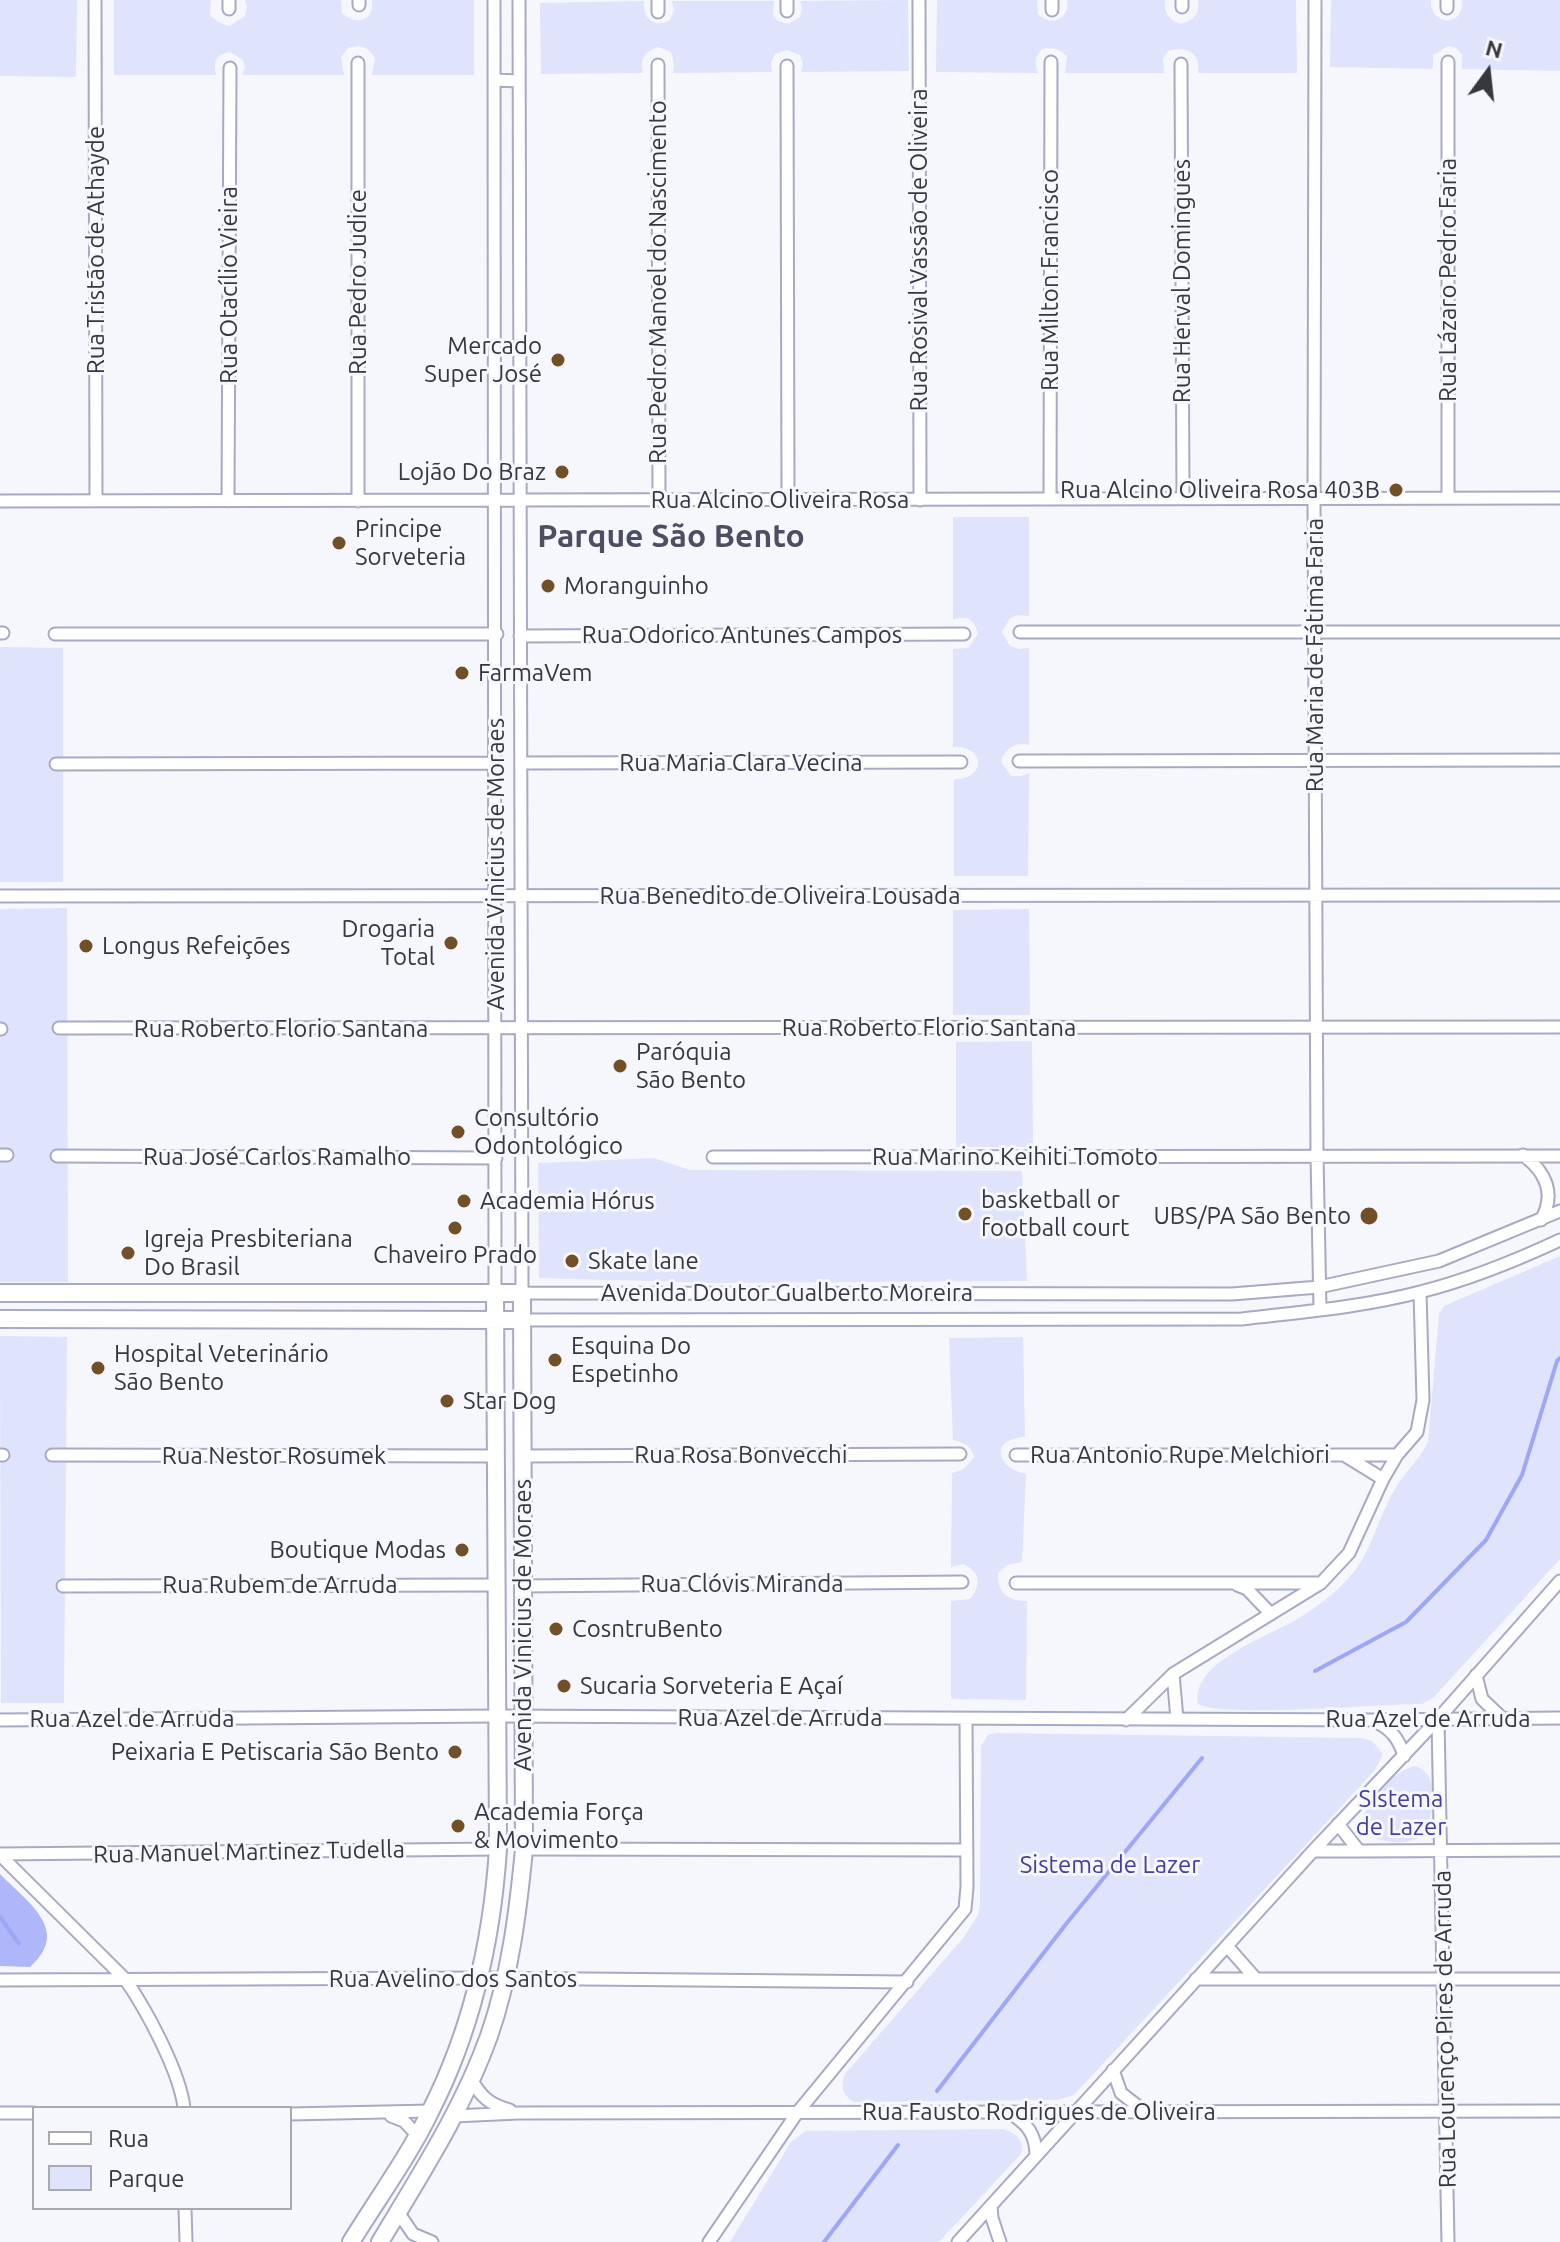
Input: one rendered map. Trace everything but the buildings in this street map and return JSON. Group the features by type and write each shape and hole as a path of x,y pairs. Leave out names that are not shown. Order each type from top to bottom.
{"main road":[{"name":"Avenida Doutor Gualberto Moreira","path":"0,1293 522,1293"},
{"name":"Avenida Vinicius de Moraes","path":"356,2240 431,2111 462,2041 479,1978 495,1891 498,1849 495,1293"},
{"name":"Avenida Vinicius de Moraes","path":"380,2242 454,2116 471,2079 489,2036 505,1980 517,1916 524,1849 522,1293"},
{"name":"Avenida Doutor Gualberto Moreira","path":"0,1319 522,1320"},
{"name":"Avenida Vinicius de Moraes","path":"497,1456 523,1456"}],"street":[{"name":"Rua Tristão de Athayde","path":"95,0 96,500"},
{"name":"Avenida Vinicius de Moraes","path":"494,0 497,634 495,1293"},
{"name":"Avenida Vinicius de Moraes","path":"519,0 522,1293"},
{"name":"Rua Rosival Vassão de Oliveira","path":"919,0 920,500"},
{"name":"Rua Maria de Fátima Faria","path":"1315,0 1316,1027 1320,1310"},
{"name":"Rua Milton Francisco","path":"1050,498 1051,62"},
{"name":"Rua Lázaro Pedro Faria","path":"1448,62 1448,497"},
{"name":"Rua Pedro Judice","path":"358,63 358,501"},
{"name":"Rua Herval Domingues","path":"1181,64 1183,497"},
{"name":"Rua Pedro Manoel do Nascimento","path":"658,65 659,500"},
{"path":"787,66 788,499"},
{"name":"Rua Otacílio Vieira","path":"228,501 230,68"},
{"path":"495,80 519,81"},
{"name":"Rua Alcino Oliveira Rosa","path":"0,501 1560,498"},
{"path":"1020,632 1560,632"},
{"path":"55,634 497,634"},
{"name":"Rua Odorico Antunes Campos","path":"520,636 964,634"},
{"path":"1019,761 1560,760"},
{"name":"Rua Maria Clara Vecina","path":"521,763 961,762"},
{"path":"56,764 496,763"},
{"name":"Rua Benedito de Oliveira Lousada","path":"0,896 1560,895"},
{"name":"Rua Roberto Florio Santana","path":"59,1028 1560,1027"},
{"path":"1523,1155 1537,1165 1546,1182 1549,1199 1541,1220"},
{"name":"Rua José Carlos Ramalho","path":"57,1156 496,1158"},
{"name":"Rua Marino Keihiti Tomoto","path":"713,1157 1560,1156"},
{"path":"1546,1182 1560,1182"},
{"name":"Avenida Doutor Gualberto Moreira","path":"522,1293 1232,1294 1319,1287 1439,1261 1560,1211"},
{"name":"Avenida Doutor Gualberto Moreira","path":"522,1320 1242,1319 1320,1310 1420,1292 1512,1262 1560,1240"},
{"path":"1126,1720 1173,1674 1321,1583 1349,1553 1383,1479 1397,1455 1417,1432 1423,1400 1420,1292"},
{"name":"Rua Rosa Bonvecchi","path":"523,1456 960,1454"},
{"name":"Rua Nestor Rosumek","path":"52,1455 497,1456"},
{"name":"Rua Antonio Rupe Melchiori","path":"1016,1455 1397,1455"},
{"name":"Rua Antonio Rupe Melchiori","path":"1344,1455 1383,1479"},
{"name":"Rua Clóvis Miranda","path":"522,1586 962,1582"},
{"path":"1016,1583 1321,1583"},
{"path":"1232,1583 1247,1589 1271,1614"},
{"path":"1271,1583 1283,1598 1284,1605"},
{"path":"958,2242 1558,1584"},
{"name":"Rua Rubem de Arruda","path":"63,1586 497,1585"},
{"path":"1173,1674 1177,1719"},
{"path":"1476,1675 1482,1699 1502,1718"},
{"name":"Rua Azel de Arruda","path":"0,1720 496,1716 1126,1720 1560,1718"},
{"path":"709,2242 797,2113 965,1909 966,1719"},
{"name":"Rua Lourenço Pires de Arruda","path":"1438,1719 1448,2242"},
{"path":"1372,1720 1394,1735 1404,1756"},
{"path":"1338,1824 1359,1851"},
{"name":"Rua Manuel Martinez Tudella","path":"0,1855 498,1849"},
{"path":"524,1849 966,1850"},
{"path":"1313,1851 1560,1850"},
{"path":"0,1855 125,1979 164,2052 184,2106"},
{"path":"1227,1946 1256,1979"},
{"name":"Rua Avelino dos Santos","path":"0,1980 479,1978 907,1982"},
{"path":"1196,1979 1560,1979"},
{"path":"1113,2070 1121,2093 1144,2112"},
{"name":"Rua Fausto Rodrigues de Oliveira","path":"471,2079 480,2094 493,2105 518,2113"},
{"path":"292,2114 431,2111"},
{"name":"Rua Fausto Rodrigues de Oliveira","path":"454,2116 518,2113 1560,2111"},
{"path":"1008,2112 1029,2128 1036,2140 1036,2156"},
{"path":"0,2113 32,2113"},
{"path":"386,2114 404,2121 417,2135"},
{"path":"991,2206 1000,2242"},
{"path":"185,2210 186,2242"},
{"path":"398,2212 413,2234 432,2242"}],"green space":[{"path":"0,0 77,0 76,77 0,76"},
{"path":"114,0 211,0 210,15 229,26 245,16 245,0 341,0 342,13 358,20 371,13 372,0 474,0 474,75 372,75 375,58 363,47 357,46 348,48 341,57 344,75 242,75 245,67 243,60 230,52 221,54 217,59 216,75 114,75"},
{"path":"908,0 909,71 801,72 803,64 800,55 787,50 775,54 771,63 772,72 673,73 671,52 658,47 644,57 643,73 541,74 540,3 644,1 647,17 659,23 670,20 674,10 672,1 774,1 773,16 788,24 800,17 800,1"},
{"path":"937,0 1037,0 1038,14 1053,21 1062,17 1067,0 1165,0 1168,15 1181,24 1195,16 1198,0 1296,0 1297,73 1198,73 1195,55 1180,49 1168,51 1163,59 1164,73 1065,73 1067,56 1049,48 1042,49 1037,57 1038,73 936,72"},
{"path":"1331,0 1431,0 1435,15 1447,20 1458,15 1462,0 1560,0 1560,71 1462,69 1462,55 1456,48 1448,46 1433,55 1433,69 1330,67"},
{"path":"953,517 1029,517 1029,616 1010,618 1002,632 1010,646 1029,648 1029,745 1011,747 1001,762 1011,776 1029,773 1028,876 954,876 954,779 972,775 978,763 973,752 953,747 953,649 968,648 978,634 970,620 953,620"},
{"path":"0,647 63,648 63,882 0,882"},
{"path":"67,908 68,1282 0,1282 0,909"},
{"path":"1029,909 1030,1015 953,1015 953,910"},
{"path":"1032,1041 1033,1147 956,1147 956,1042"},
{"path":"654,1158 690,1170 1022,1171 1027,1281 717,1283 539,1278 538,1163"},
{"path":"1560,1256 1560,1559 1433,1698 1422,1704 1237,1710 1198,1704 1199,1689 1206,1675 1219,1663 1317,1606 1357,1569 1391,1496 1428,1442 1439,1314 1444,1306"},
{"path":"0,1336 67,1337 64,1703 1,1703"},
{"path":"1023,1337 1025,1437 1006,1442 1001,1453 1008,1465 1026,1474 1022,1562 1007,1565 998,1573 999,1586 1005,1594 1027,1601 1026,1700 951,1699 951,1601 970,1599 978,1584 976,1574 969,1567 963,1564 951,1567 952,1473 964,1469 974,1457 966,1445 953,1440 949,1338"},
{"name":"Sistema de Lazer","path":"988,1735 1362,1738 1372,1741 1383,1754 1375,1770 1074,2095 1058,2100 854,2102 843,2090 845,2074 964,1937 978,1915 981,1746"},
{"name":"SIstema de Lazer","path":"1416,1766 1429,1778 1433,1797 1423,1836 1396,1842 1370,1835 1364,1826 1364,1814 1371,1801 1393,1778"},
{"path":"1003,2129 1018,2137 1022,2144 1021,2154 939,2242 730,2242 791,2142 806,2131"}],"shaded area":[{"path":"0,1874 32,1906 46,1929 47,1941 42,1954 30,1967 0,1966"}],"waterway":[{"path":"1315,1671 1406,1622 1486,1540 1522,1475 1560,1358"},
{"path":"937,2091 1066,1924 1202,1758"},
{"path":"0,1917 19,1944"},
{"path":"824,2242 898,2145"}],"place":[{"name":"Mercado Super José","path":"558,360"},
{"name":"Lojão Do Braz","path":"562,472"},
{"name":"Rua Alcino Oliveira Rosa 403B","path":"1396,490"},
{"name":"Principe Sorveteria","path":"339,543"},
{"name":"Moranguinho","path":"548,586"},
{"name":"FarmaVem","path":"462,673"},
{"name":"Drogaria Total","path":"451,943"},
{"name":"Longus Refeições","path":"86,946"},
{"name":"Paróquia São Bento","path":"620,1066"},
{"name":"Consultório Odontológico","path":"458,1132"},
{"name":"Academia Hórus","path":"464,1201"},
{"name":"basketball or football court","path":"965,1214"},
{"name":"UBS/PA São Bento","path":"1369,1216"},
{"name":"Chaveiro Prado","path":"455,1228"},
{"name":"Igreja Presbiteriana Do Brasil","path":"128,1253"},
{"name":"Skate lane","path":"572,1261"},
{"name":"Esquina Do Espetinho","path":"555,1360"},
{"name":"Hospital Veterinário São Bento","path":"98,1368"},
{"name":"Star Dog","path":"447,1401"},
{"name":"Boutique Modas","path":"462,1550"},
{"name":"CosntruBento","path":"556,1629"},
{"name":"Sucaria Sorveteria E Açaí","path":"564,1686"},
{"name":"Peixaria E Petiscaria São Bento","path":"455,1752"},
{"name":"Academia Força & Movimento","path":"458,1826"}],"district":[{"name":"Parque São Bento","path":"671,536"}]}
